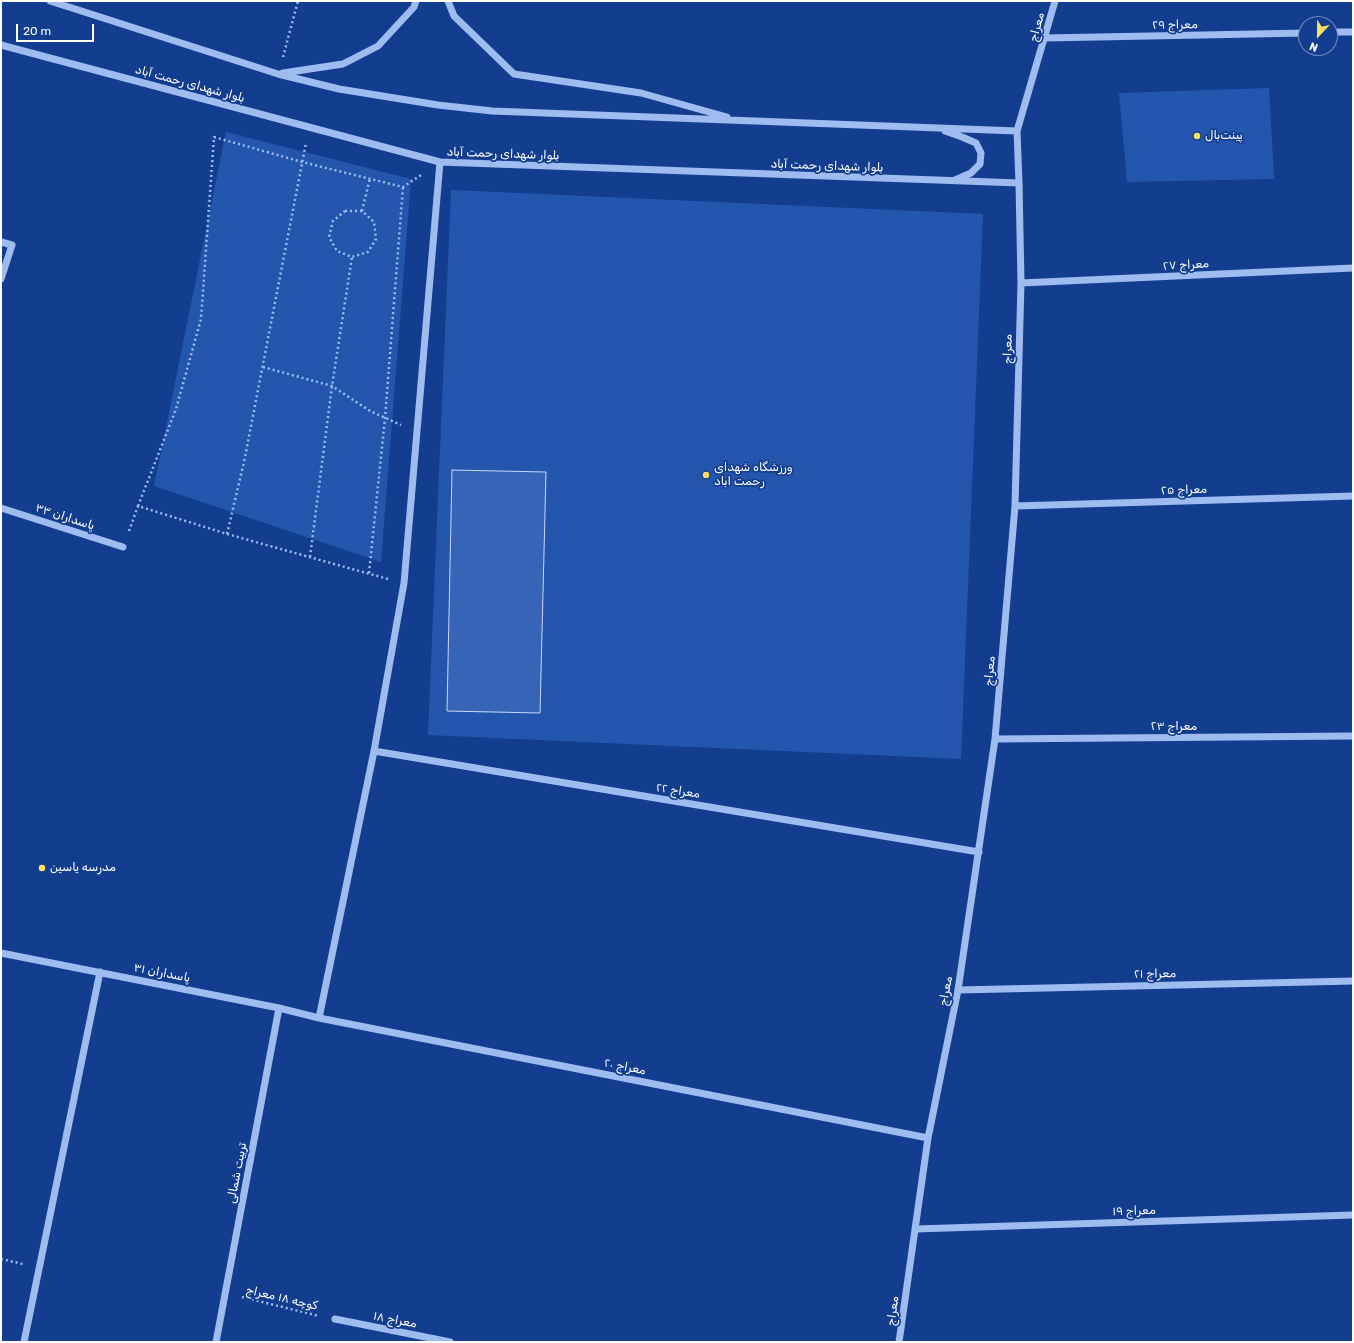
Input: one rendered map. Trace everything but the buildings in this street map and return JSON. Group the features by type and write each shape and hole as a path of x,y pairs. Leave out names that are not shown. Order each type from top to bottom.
{"street":[{"path":"50,1 278,74 339,89 438,105 492,111 1017,131"},
{"path":"278,74 343,64 378,46 414,8 416,1"},
{"path":"448,1 454,16 514,74 641,93 738,120"},
{"name":"معراج","path":"900,1342 928,1138 958,990 995,739 1015,506 1021,284 1020,183 1017,131 1055,1"},
{"path":"1338,32 1353,32"},
{"name":"معراج ۲۹","path":"1045,38 1298,33"},
{"name":"بلوار شهدای رحمت آباد","path":"1,45 440,162 488,165 1020,183"},
{"path":"936,128 976,143 981,153 980,164 971,173 953,181"},
{"path":"318,1018 374,751 404,583 440,162"},
{"path":"1,242 12,245 1,279"},
{"name":"معراج ۲۷","path":"1021,284 1353,268"},
{"name":"معراج ۲۵","path":"1015,506 1353,496"},
{"name":"پاسداران ۳۳","path":"1,508 123,547"},
{"name":"معراج ۲۳","path":"995,739 1353,736"},
{"name":"معراج ۲۲","path":"374,751 979,852"},
{"name":"پاسداران ۳۱","path":"1,953 279,1008 318,1018"},
{"path":"24,1342 100,972"},
{"name":"معراج ۲۱","path":"958,990 1353,981"},
{"name":"تربیت شمالی","path":"216,1342 279,1008"},
{"name":"معراج ۲۰","path":"318,1018 928,1138"},
{"name":"معراج ۱۹","path":"916,1229 1353,1215"},
{"name":"معراج ۱۸","path":"335,1319 450,1342"}],"path":[{"path":"278,74 298,1"},
{"path":"227,534 244,462 309,127"},
{"path":"123,547 176,409 202,319 214,137 302,162 403,187 440,162"},
{"path":"362,211 370,178"},
{"path":"369,573 385,418 403,187"},
{"path":"346,211 362,211 374,222 376,239 368,252 352,257 337,251 329,237 333,221 346,211"},
{"path":"310,557 332,386 352,257"},
{"path":"263,367 332,386 370,411 417,432"},
{"path":"138,506 227,534 404,583"},
{"path":"1,1259 39,1267"},
{"name":"کوچه ۱۸ معراج","path":"226,1294 335,1319"}],"shaded area":[{"name":"پینت‌بال","path":"1269,88 1274,179 1127,182 1119,93"},
{"path":"226,132 411,179 381,562 154,486"},
{"name":"ورزشگاه شهدای رحمت اباد","path":"451,190 983,214 961,759 428,735"}],"place":[{"name":"پینت‌بال","path":"1197,136"},
{"name":"ورزشگاه شهدای رحمت اباد","path":"706,475"},
{"name":"مدرسه یاسین","path":"42,868"}]}
